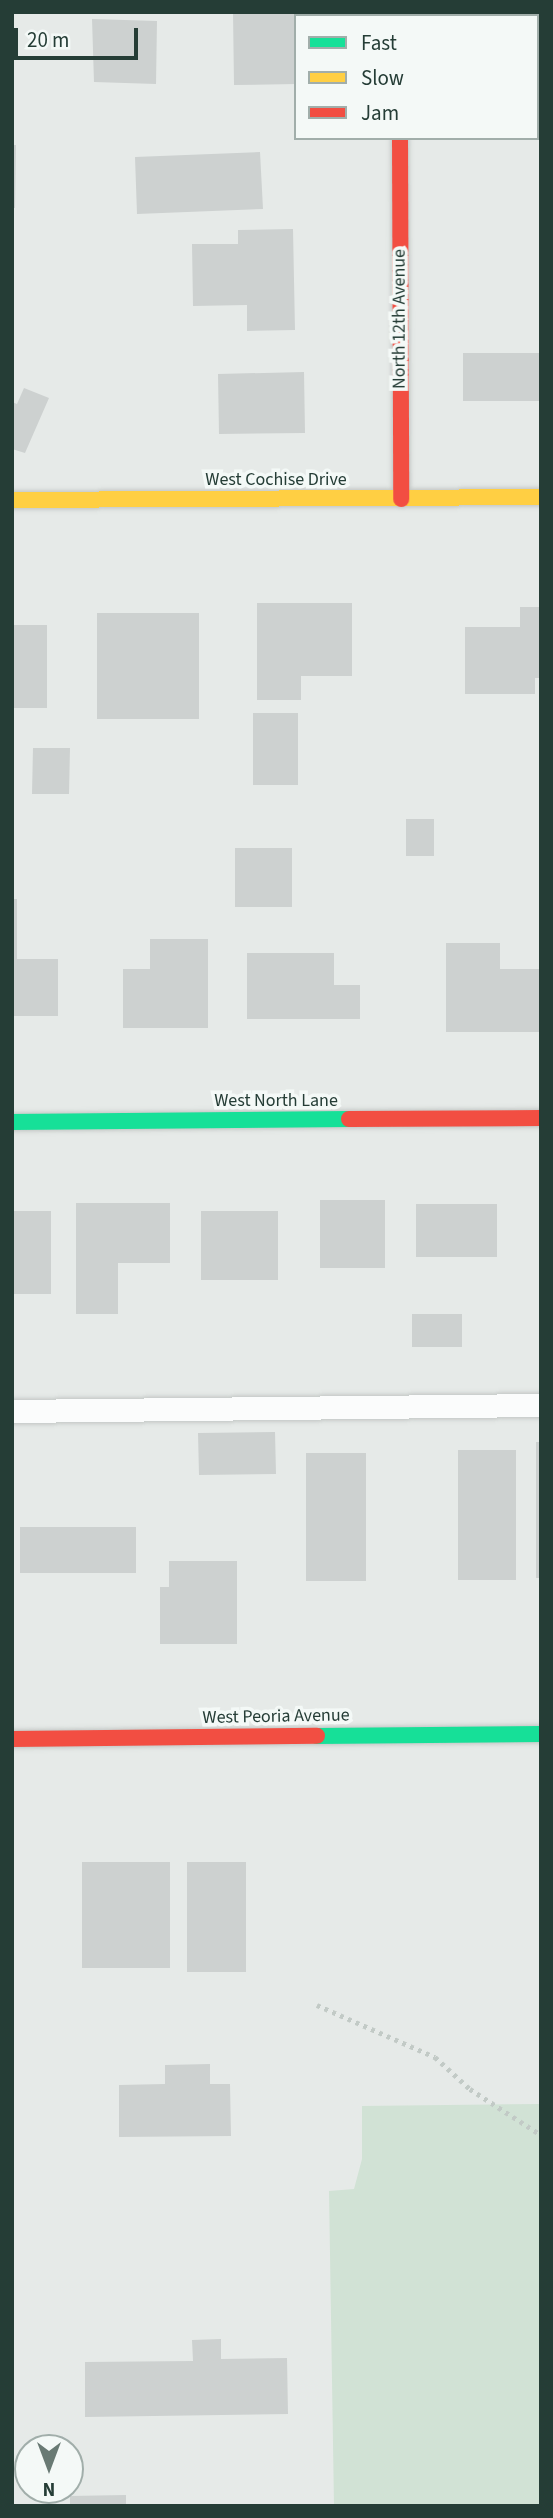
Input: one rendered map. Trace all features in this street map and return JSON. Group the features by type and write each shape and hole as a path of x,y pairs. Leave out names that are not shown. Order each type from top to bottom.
{"street":[{"name":"North 12th Avenue","path":"400,140 401,499"},
{"name":"West Cochise Drive","path":"12,500 541,498"},
{"name":"West North Lane","path":"12,1122 541,1118"},
{"name":"West Peoria Avenue","path":"12,1739 541,1734"}],"lane":[{"path":"12,1411 541,1405"}],"path":[{"path":"317,2005 435,2057 470,2089 541,2135"}],"green space":[{"path":"541,2104 541,2506 334,2506 329,2191 354,2189 362,2159 362,2106"}],"building":[{"path":"233,12 306,12 294,14 294,84 234,85"},
{"path":"92,19 157,21 156,84 94,82"},
{"path":"12,145 16,145 15,208 12,208"},
{"path":"260,152 263,209 137,214 135,157"},
{"path":"293,229 295,330 247,331 247,305 193,306 192,244 238,244 238,230"},
{"path":"463,353 541,353 541,401 463,401"},
{"path":"304,372 305,433 219,434 218,374"},
{"path":"24,388 49,398 25,453 12,449 12,402 17,404"},
{"path":"257,603 352,603 352,676 301,676 301,700 257,700"},
{"path":"520,607 541,607 541,678 535,678 535,694 465,694 465,627 520,627"},
{"path":"97,613 199,613 199,719 97,719"},
{"path":"12,625 47,625 47,708 12,708"},
{"path":"253,713 298,713 298,785 253,785"},
{"path":"33,748 70,748 69,794 32,794"},
{"path":"406,819 434,819 434,856 406,856"},
{"path":"235,848 292,848 292,907 235,907"},
{"path":"12,899 17,899 17,959 58,959 58,1016 12,1016"},
{"path":"150,939 208,939 208,1028 123,1028 123,969 150,969"},
{"path":"446,943 500,943 500,969 541,969 541,1032 446,1032"},
{"path":"247,953 334,953 334,985 360,985 360,1019 247,1019"},
{"path":"320,1200 385,1200 385,1268 320,1268"},
{"path":"76,1203 170,1203 170,1263 118,1263 118,1314 76,1314"},
{"path":"416,1204 497,1204 497,1257 416,1257"},
{"path":"12,1211 51,1211 51,1294 12,1294"},
{"path":"201,1211 278,1211 278,1280 201,1280"},
{"path":"412,1314 462,1314 462,1347 412,1347"},
{"path":"275,1432 276,1474 199,1475 198,1433"},
{"path":"536,1442 541,1442 541,1578 536,1578"},
{"path":"458,1450 516,1450 516,1580 458,1580"},
{"path":"306,1453 366,1453 366,1581 306,1581"},
{"path":"20,1527 136,1527 136,1573 20,1573"},
{"path":"169,1561 237,1561 237,1644 160,1644 160,1587 169,1587"},
{"path":"82,1862 170,1862 170,1968 82,1968"},
{"path":"187,1862 246,1862 246,1972 187,1972"},
{"path":"210,2064 210,2084 230,2084 231,2136 119,2137 119,2085 165,2084 165,2065"},
{"path":"221,2339 221,2359 287,2358 288,2414 85,2417 85,2362 193,2361 192,2340"},
{"path":"126,2495 126,2506 70,2506 84,2504 84,2496"}],"traffic: fast":[{"path":"12,1122 349,1119"},
{"path":"317,1736 541,1734"}],"traffic: slow":[{"path":"12,500 541,497"}],"traffic: jam":[{"path":"400,140 401,499"},
{"path":"349,1119 541,1118"},
{"path":"12,1739 317,1736"}]}
